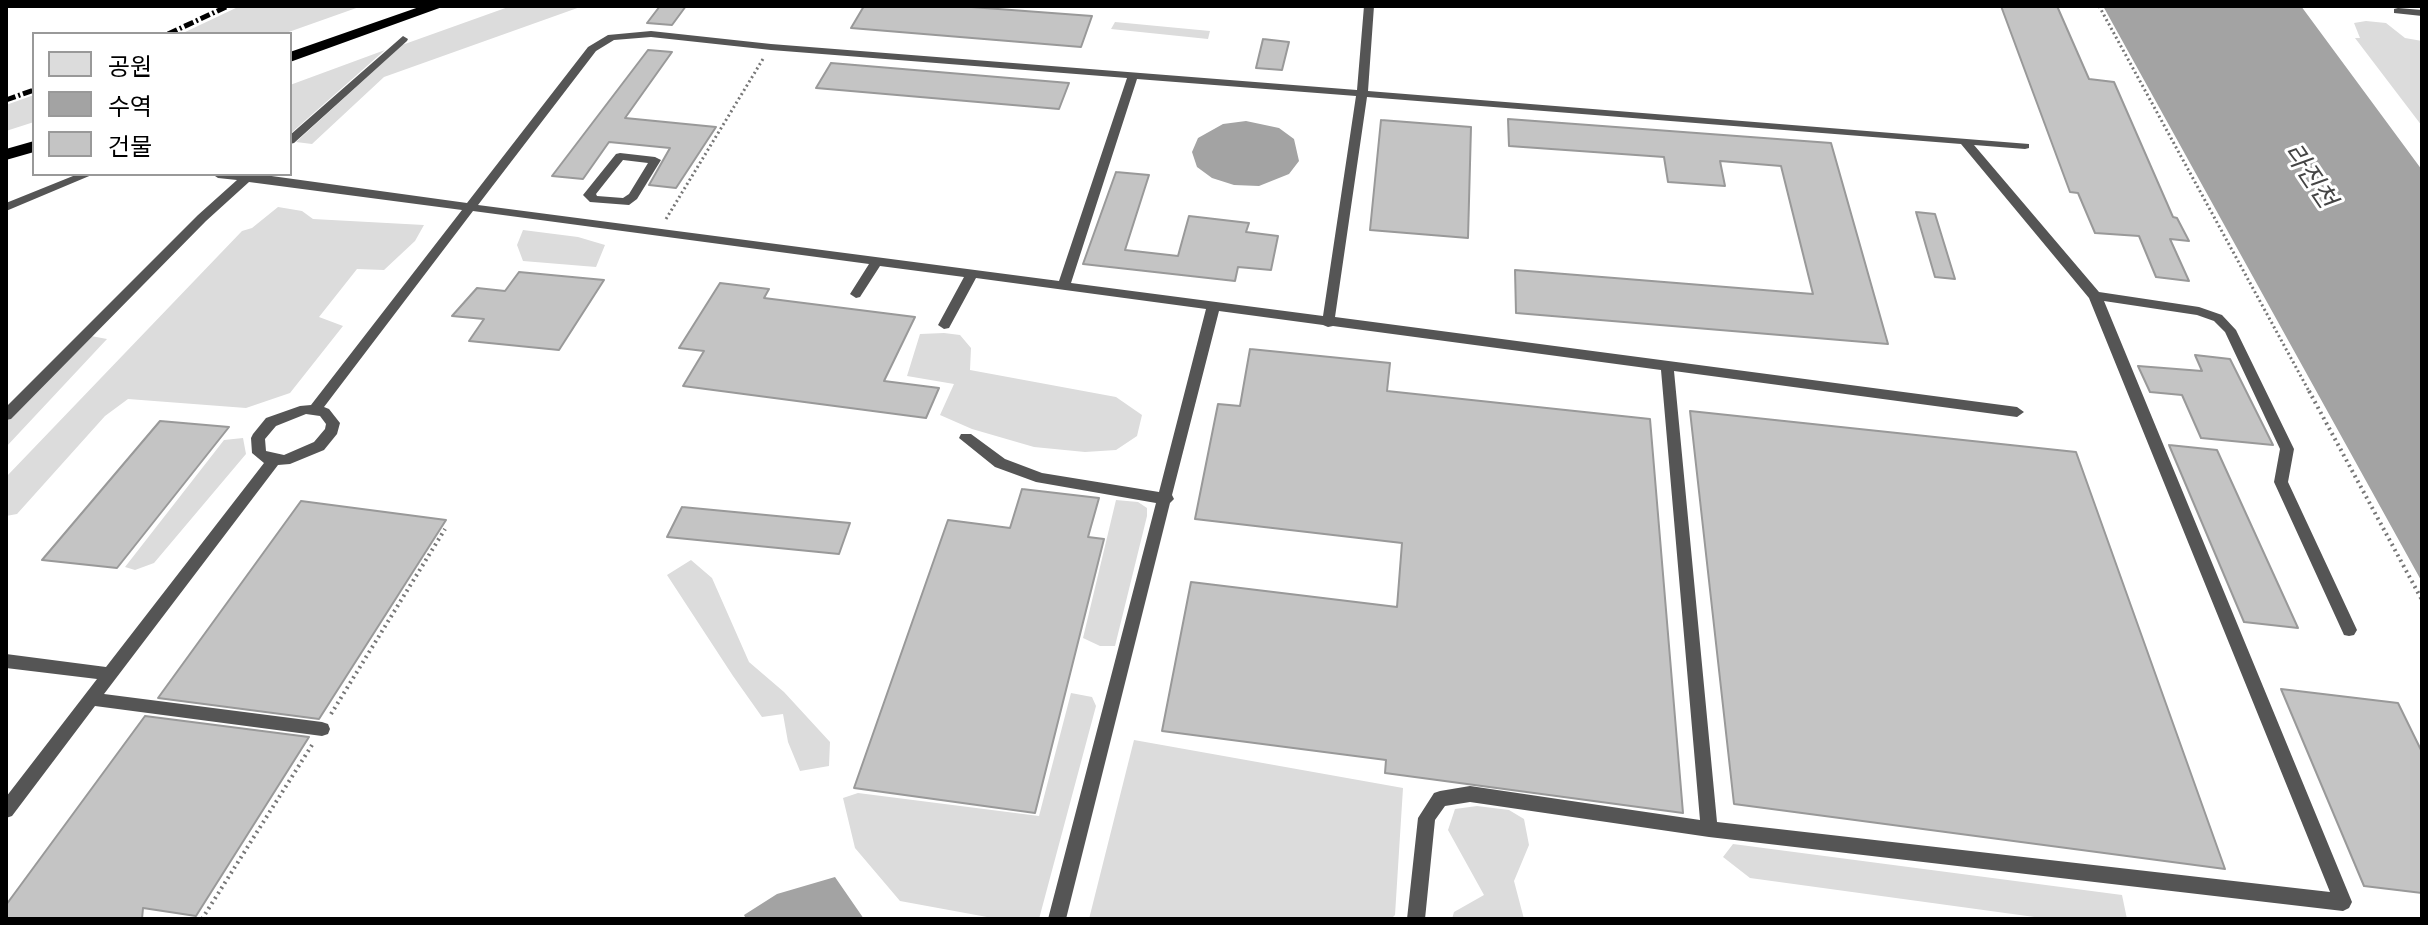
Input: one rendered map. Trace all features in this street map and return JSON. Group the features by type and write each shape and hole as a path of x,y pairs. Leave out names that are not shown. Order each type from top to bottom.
{"highway":[{"path":"292,56 437,6"},
{"path":"6,155 32,147"}],"lane":[{"path":"1328,323 1362,94 1369,6"},
{"path":"2398,11 2422,13"},
{"path":"315,409 468,206 592,49 612,37 651,34 771,47 2025,146"},
{"path":"292,139 403,39"},
{"path":"1064,286 1133,76"},
{"path":"1416,919 1427,818 1440,799 1470,794 1709,829 2343,902 2155,435 2095,296 1964,141"},
{"path":"593,222 610,202 625,202 633,196 655,160 620,156 613,161 589,195 610,202"},
{"path":"6,207 83,176"},
{"path":"6,415 249,176 1213,308 2017,412"},
{"path":"856,294 877,261"},
{"path":"944,325 972,274"},
{"path":"2095,296 2199,311 2218,318 2230,330 2287,449 2281,482 2349,630"},
{"path":"1057,919 1167,499 1213,308"},
{"path":"1667,367 1709,829"},
{"path":"315,409 330,416 333,423 327,438 309,453 274,460 259,453 258,438 263,430 281,416 315,409"},
{"path":"966,438 1000,463 1041,478 1167,499"},
{"path":"6,810 274,460"},
{"path":"6,661 110,674"},
{"path":"91,699 322,729"}],"path":[{"path":"2099,6 2422,600"},
{"path":"659,231 771,47"}],"green space":[{"path":"240,6 362,6 289,32 185,32"},
{"path":"511,6 583,6 384,77 312,144 296,142 402,45"},
{"path":"1115,22 1210,31 1208,39 1111,29"},
{"path":"2354,23 2386,23 2405,38 2422,41 2422,126 2355,38 2360,38"},
{"path":"385,50 292,132 292,84"},
{"path":"32,96 32,123 6,131 6,105"},
{"path":"278,207 302,211 313,219 424,225 415,241 384,270 357,269 319,317 343,326 290,393 246,408 128,399 105,416 17,514 6,516 6,477 242,231 252,228"},
{"path":"523,230 578,237 605,245 596,267 523,261 517,245"},
{"path":"920,334 960,335 971,348 970,370 1116,397 1142,415 1137,436 1116,450 1085,452 1034,447 972,429 940,415 954,384 907,376"},
{"path":"91,336 107,339 6,447 6,421"},
{"path":"243,438 246,454 154,563 135,570 125,567 224,440"},
{"path":"1116,500 1138,502 1147,508 1147,516 1115,646 1100,646 1083,638"},
{"path":"691,560 712,578 749,662 784,692 830,742 829,766 800,771 788,742 783,714 762,717 733,676 667,575"},
{"path":"1071,693 1092,697 1096,706 1039,919 998,919 900,901 855,848 843,798 858,793 1039,816"},
{"path":"1134,740 1403,788 1395,915 1391,919 1089,919"},
{"path":"1477,806 1509,810 1524,819 1529,845 1514,881 1524,919 1452,919 1454,912 1484,895 1448,830 1455,809"},
{"path":"1733,844 2122,895 2127,919 2049,919 1750,878 1723,857"}],"water":[{"name":"라진천","path":"2103,6 2301,6 2422,170 2422,582"},
{"path":"1246,121 1279,128 1294,139 1299,161 1289,174 1259,186 1234,185 1212,178 1197,167 1192,152 1198,138 1223,124"},
{"path":"835,877 864,919 746,919 744,915 777,894"}],"building":[{"path":"660,6 686,6 672,25 647,23"},
{"path":"864,6 958,6 1092,16 1081,47 851,28"},
{"path":"2001,6 2057,6 2089,79 2114,82 2173,217 2177,218 2189,241 2170,239 2189,281 2156,277 2139,236 2095,233 2078,193 2070,192"},
{"path":"1263,39 1289,42 1282,70 1256,68"},
{"path":"648,50 672,52 625,118 716,127 676,188 649,185 670,148 609,142 583,179 552,176"},
{"path":"831,63 1069,83 1059,109 816,88"},
{"path":"1508,119 1831,143 1888,344 1516,313 1515,270 1813,294 1781,166 1720,161 1725,186 1668,182 1664,157 1509,146"},
{"path":"1381,120 1471,127 1468,238 1370,230"},
{"path":"1116,172 1149,175 1125,250 1178,256 1189,216 1249,223 1246,232 1278,236 1271,270 1238,267 1235,281 1083,264"},
{"path":"1916,212 1935,214 1955,279 1935,277"},
{"path":"519,272 604,280 559,350 469,341 484,319 452,316 477,288 505,291"},
{"path":"720,283 769,289 764,298 915,317 884,381 939,388 926,418 683,386 704,351 679,348"},
{"path":"1250,349 1390,363 1387,391 1650,419 1683,813 1385,773 1386,760 1162,731 1191,582 1397,607 1402,543 1195,519 1218,404 1240,406"},
{"path":"2195,355 2230,359 2273,445 2201,438 2182,395 2150,392 2138,366 2202,371"},
{"path":"1690,411 2076,452 2225,869 1734,804"},
{"path":"160,421 229,427 117,568 42,560"},
{"path":"2169,445 2217,450 2298,628 2244,622"},
{"path":"1022,489 1099,498 1088,537 1104,539 1035,813 854,788 948,520 1010,528"},
{"path":"301,501 446,520 319,719 158,698"},
{"path":"682,507 850,523 839,554 667,537"},
{"path":"2281,689 2398,703 2422,752 2422,893 2364,886"},
{"path":"145,716 309,737 196,916 143,908 142,919 6,919 6,905"}],"railway":[{"path":"172,32 228,6"},
{"path":"6,100 32,91"}]}
